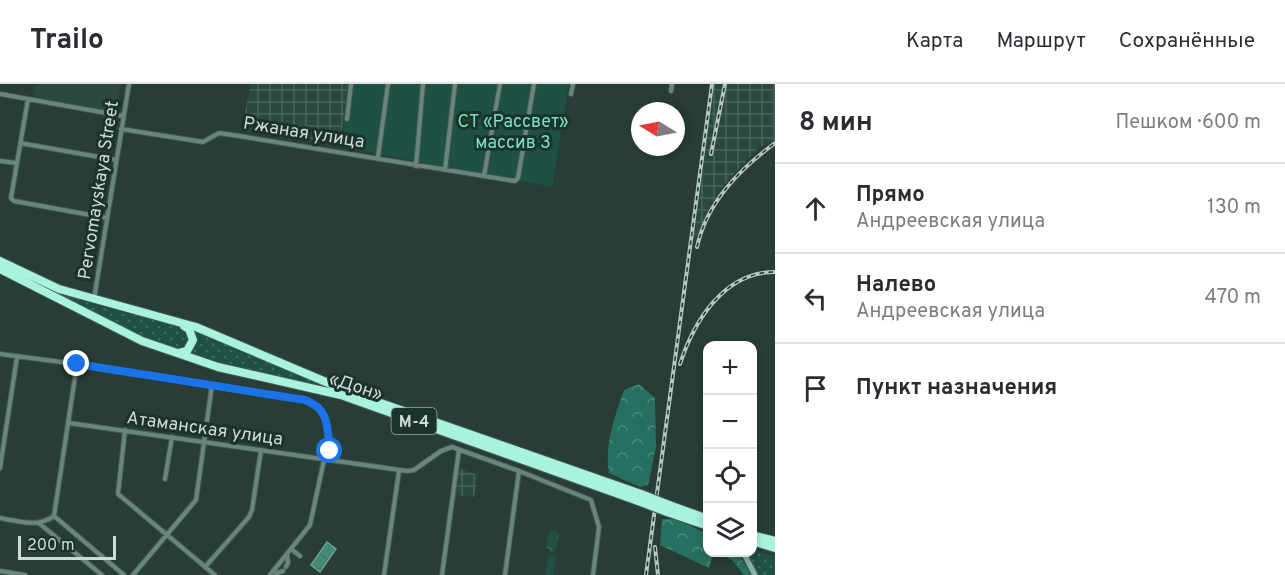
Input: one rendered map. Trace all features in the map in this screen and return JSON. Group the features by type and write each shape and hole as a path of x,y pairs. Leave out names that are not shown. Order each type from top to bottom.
{"highway":[{"name":"«Дон»","path":"0,261 59,289 196,327 352,393 639,498"},
{"name":"«Дон»","path":"0,269 142,341 218,367 341,395 668,508 703,518"},
{"name":"М-4","path":"144,313 189,329 192,334 191,345 182,353 174,352"},
{"name":"«Дон»","path":"668,508 703,526"},
{"path":"757,536 775,541"},
{"path":"757,542 775,548"}],"main road":[{"path":"746,557 755,575"}],"street":[{"name":"Pervomayskaya Street","path":"94,300 129,84"},
{"path":"346,119 351,84"},
{"path":"378,157 388,84"},
{"path":"416,166 423,84"},
{"path":"446,170 455,84"},
{"path":"484,176 500,84"},
{"name":"Ржаная улица","path":"121,129 203,142 219,133 517,181 534,84"},
{"path":"572,94 573,84"},
{"path":"671,91 672,84"},
{"path":"0,94 123,116"},
{"path":"28,99 11,198 14,201 106,218"},
{"path":"20,143 116,160"},
{"path":"0,161 16,163"},
{"path":"0,354 288,396 318,405 325,417 331,455 337,461"},
{"path":"0,468 16,357"},
{"path":"0,518 39,524 54,516 77,364"},
{"path":"133,575 196,500 212,385"},
{"name":"Атаманская улица","path":"69,423 399,471"},
{"path":"125,430 118,494 215,575"},
{"path":"165,480 172,437"},
{"path":"384,575 399,471 414,470 452,447 585,497 593,503 599,527 593,575"},
{"path":"205,567 249,517 261,450"},
{"path":"442,575 459,450"},
{"path":"272,574 310,525 324,460"},
{"path":"505,575 519,471"},
{"path":"54,516 124,575"},
{"path":"39,524 102,575"},
{"path":"291,549 300,556"},
{"path":"272,574 285,569 288,563 287,555"},
{"path":"0,571 25,575"}],"shaded area":[{"path":"36,84 121,84 116,113 34,99"},
{"path":"251,84 348,84 340,147 241,131"},
{"path":"713,84 775,84 775,140 760,147 728,180 711,205 695,239 694,237"},
{"path":"459,468 478,475 474,497 455,495"}],"green space":[{"name":"СТ «Рассвет» массив 3","path":"349,84 569,84 552,187 341,147"},
{"path":"63,293 95,305 181,327 185,329 190,339 186,348 177,348 145,338 62,297"},
{"path":"193,329 230,342 324,387 226,366 185,353 195,336"},
{"path":"639,384 655,398 656,447 648,485 640,487 609,473 608,462 611,431 624,390"},
{"path":"662,519 677,519 703,532 703,557 712,557 709,568 660,545"},
{"path":"552,530 559,534 556,549 552,552 546,547 549,533"},
{"path":"757,551 775,557 775,575 758,575 748,557 757,557"},
{"path":"549,555 556,556 553,575 545,574"},
{"path":"726,557 740,557 751,575 744,575 732,560"}],"water":[{"path":"327,542 336,549 320,572 311,565"}],"railway":[{"path":"646,575 712,84"},
{"path":"711,154 725,84"},
{"path":"697,247 708,216 726,188 749,164 775,143"},
{"path":"680,364 703,316 726,290 741,280 757,274 775,272"},
{"path":"655,547 658,575"}],"route":[{"path":"77,364 305,400 318,405 322,410 327,425 330,451"}]}
